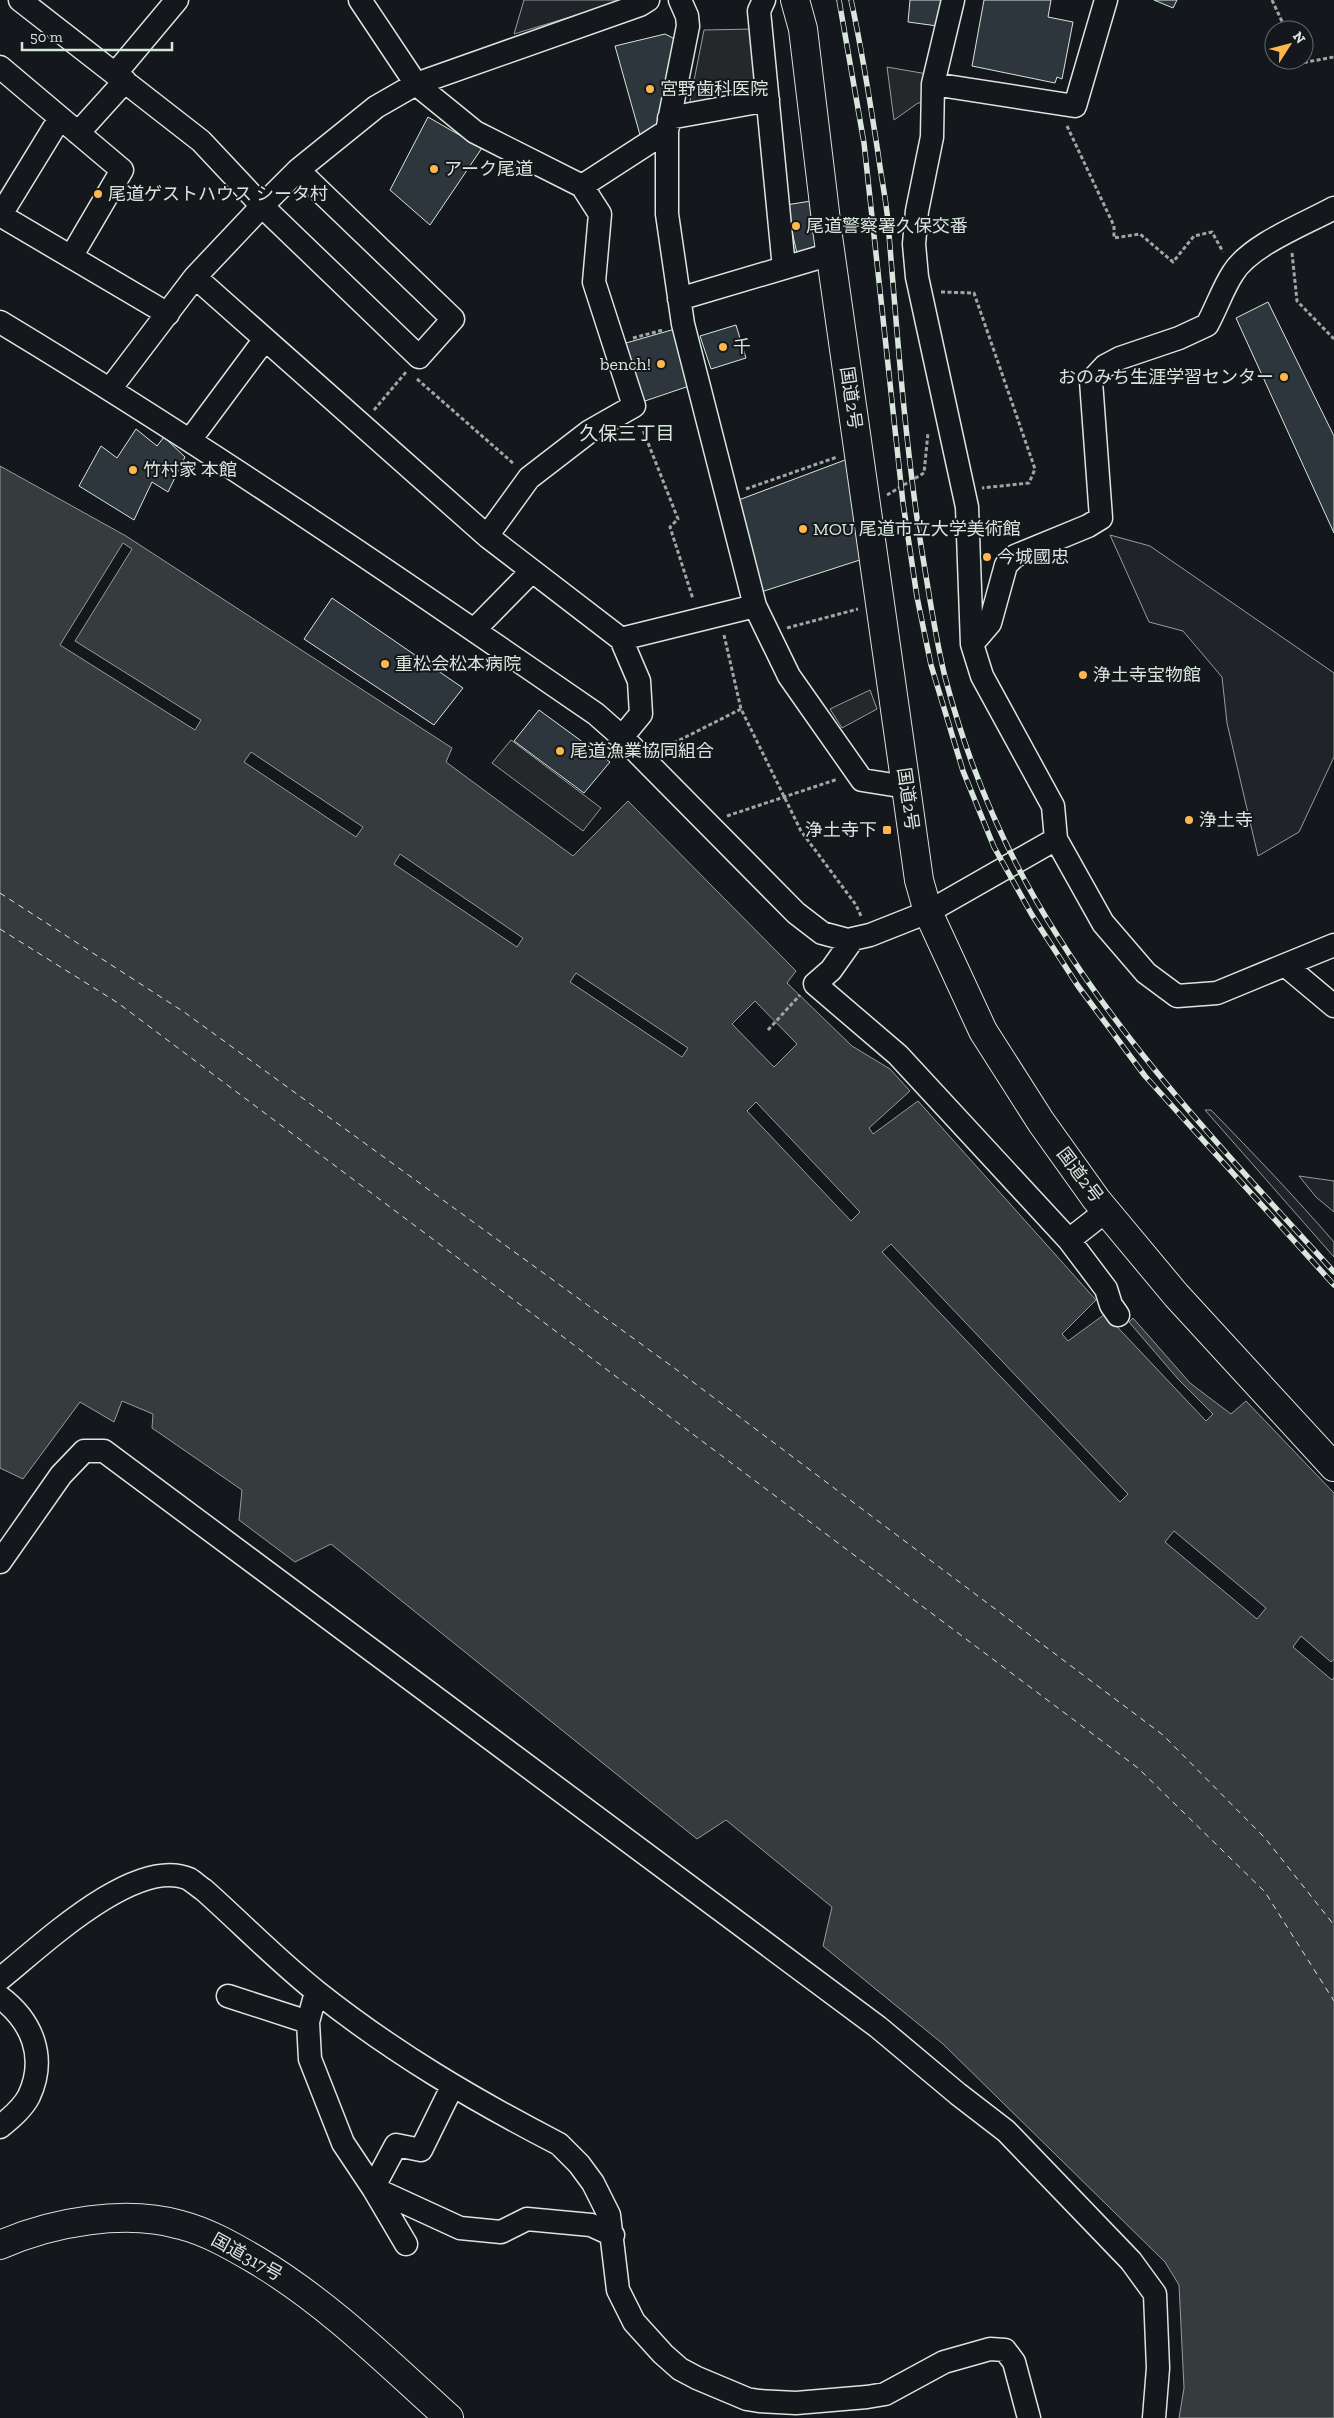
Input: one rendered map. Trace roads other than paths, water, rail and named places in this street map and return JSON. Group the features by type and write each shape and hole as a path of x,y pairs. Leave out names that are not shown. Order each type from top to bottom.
{"highway":[{"name":"国道2号","path":"795,0 803,29 831,254 919,880 928,912 983,1031 1041,1122 1106,1211 1176,1295 1334,1467"},
{"name":"国道317号","path":"0,2245 22,2235 69,2224 121,2217 180,2224 211,2235 293,2282 343,2322 449,2418"}],"street":[{"path":"78,133 177,0"},
{"path":"360,0 416,84 475,132 582,186 600,214 594,282 634,406 590,431 529,478 487,536"},
{"path":"110,389 195,277 298,170 376,107 416,84 640,5 648,0"},
{"path":"680,0 687,16 688,26 668,125 667,214 683,324 755,606 789,676 862,780 906,787"},
{"path":"764,0 759,11 784,268"},
{"path":"953,0 933,84 932,137 917,212 914,244 920,291 967,506 972,644 982,676 1053,806 1056,839 1103,923 1146,973 1177,996 1216,993 1334,945"},
{"path":"933,84 1076,106 1106,0"},
{"path":"24,2 201,141 262,206 419,357 453,318 298,170"},
{"path":"0,67 122,170 71,257"},
{"path":"582,186 668,125 768,100"},
{"path":"60,118 0,215 168,314"},
{"path":"972,644 990,623 1006,565 1015,556 1088,526 1101,518 1092,381 1104,366 1120,358 1179,338 1207,325 1233,272 1245,259 1289,232 1334,208"},
{"path":"679,299 831,254"},
{"path":"195,277 487,536 621,639 639,681 640,714 622,737"},
{"path":"0,322 190,440 596,714 622,737 642,760 796,913 822,933 848,940 862,937 928,912 1056,839"},
{"path":"190,440 265,339"},
{"path":"474,630 532,571"},
{"path":"621,639 755,606"},
{"path":"862,937 815,984 898,1055 1069,1240 1106,1289 1111,1305 1118,1315"},
{"path":"1285,965 1334,1006"},
{"path":"1069,1240 1106,1211"},
{"path":"0,1562 61,1475 84,1450 104,1451 878,2027 958,2094 1006,2131 1131,2261 1155,2294 1158,2368 1154,2418"},
{"path":"0,1979 98,1902 137,1883 155,1877 170,1876 189,1880 204,1890 316,1992 411,2061 452,2087 559,2144 569,2153 579,2164 602,2199 608,2214 618,2290 634,2322 663,2354 680,2369 697,2378 747,2398 759,2401 796,2403 884,2394 944,2362 990,2349 1006,2350 1014,2362 1029,2418"},
{"path":"316,1992 308,2022 310,2059 343,2142 406,2244"},
{"path":"228,1996 308,2022"},
{"path":"0,1997 17,2010 30,2029 36,2055 34,2079 29,2096 16,2113 0,2126"},
{"path":"373,2188 396,2145 420,2150 452,2087"},
{"path":"373,2188 460,2228 501,2232 527,2219 591,2225 612,2235"}],"railway":[{"path":"839,0 864,143 903,503 917,597 931,665 963,771 994,847 1032,915 1078,986 1145,1076 1334,1285"},
{"path":"851,0 866,76 886,205 906,429 922,552 945,677 965,744 991,810 1021,874 1057,935 1087,980 1119,1024 1188,1110 1334,1272"}],"place":[{"name":"宮野歯科医院","path":"650,89"},
{"name":"アーク尾道","path":"434,169"},
{"name":"尾道ゲストハウス シータ村","path":"98,194"},
{"name":"尾道警察署久保交番","path":"796,226"},
{"name":"千","path":"723,347"},
{"name":"bench!","path":"661,364"},
{"name":"おのみち生涯学習センター","path":"1284,377"},
{"name":"竹村家 本館","path":"133,470"},
{"name":"MOU 尾道市立大学美術館","path":"803,529"},
{"name":"今城國忠","path":"987,557"},
{"name":"重松会松本病院","path":"385,664"},
{"name":"浄土寺宝物館","path":"1083,675"},
{"name":"尾道漁業協同組合","path":"560,751"},
{"name":"浄土寺","path":"1189,820"},
{"name":"浄土寺下","path":"887,830"}],"district":[{"name":"久保三丁目","path":"627,433"}]}
